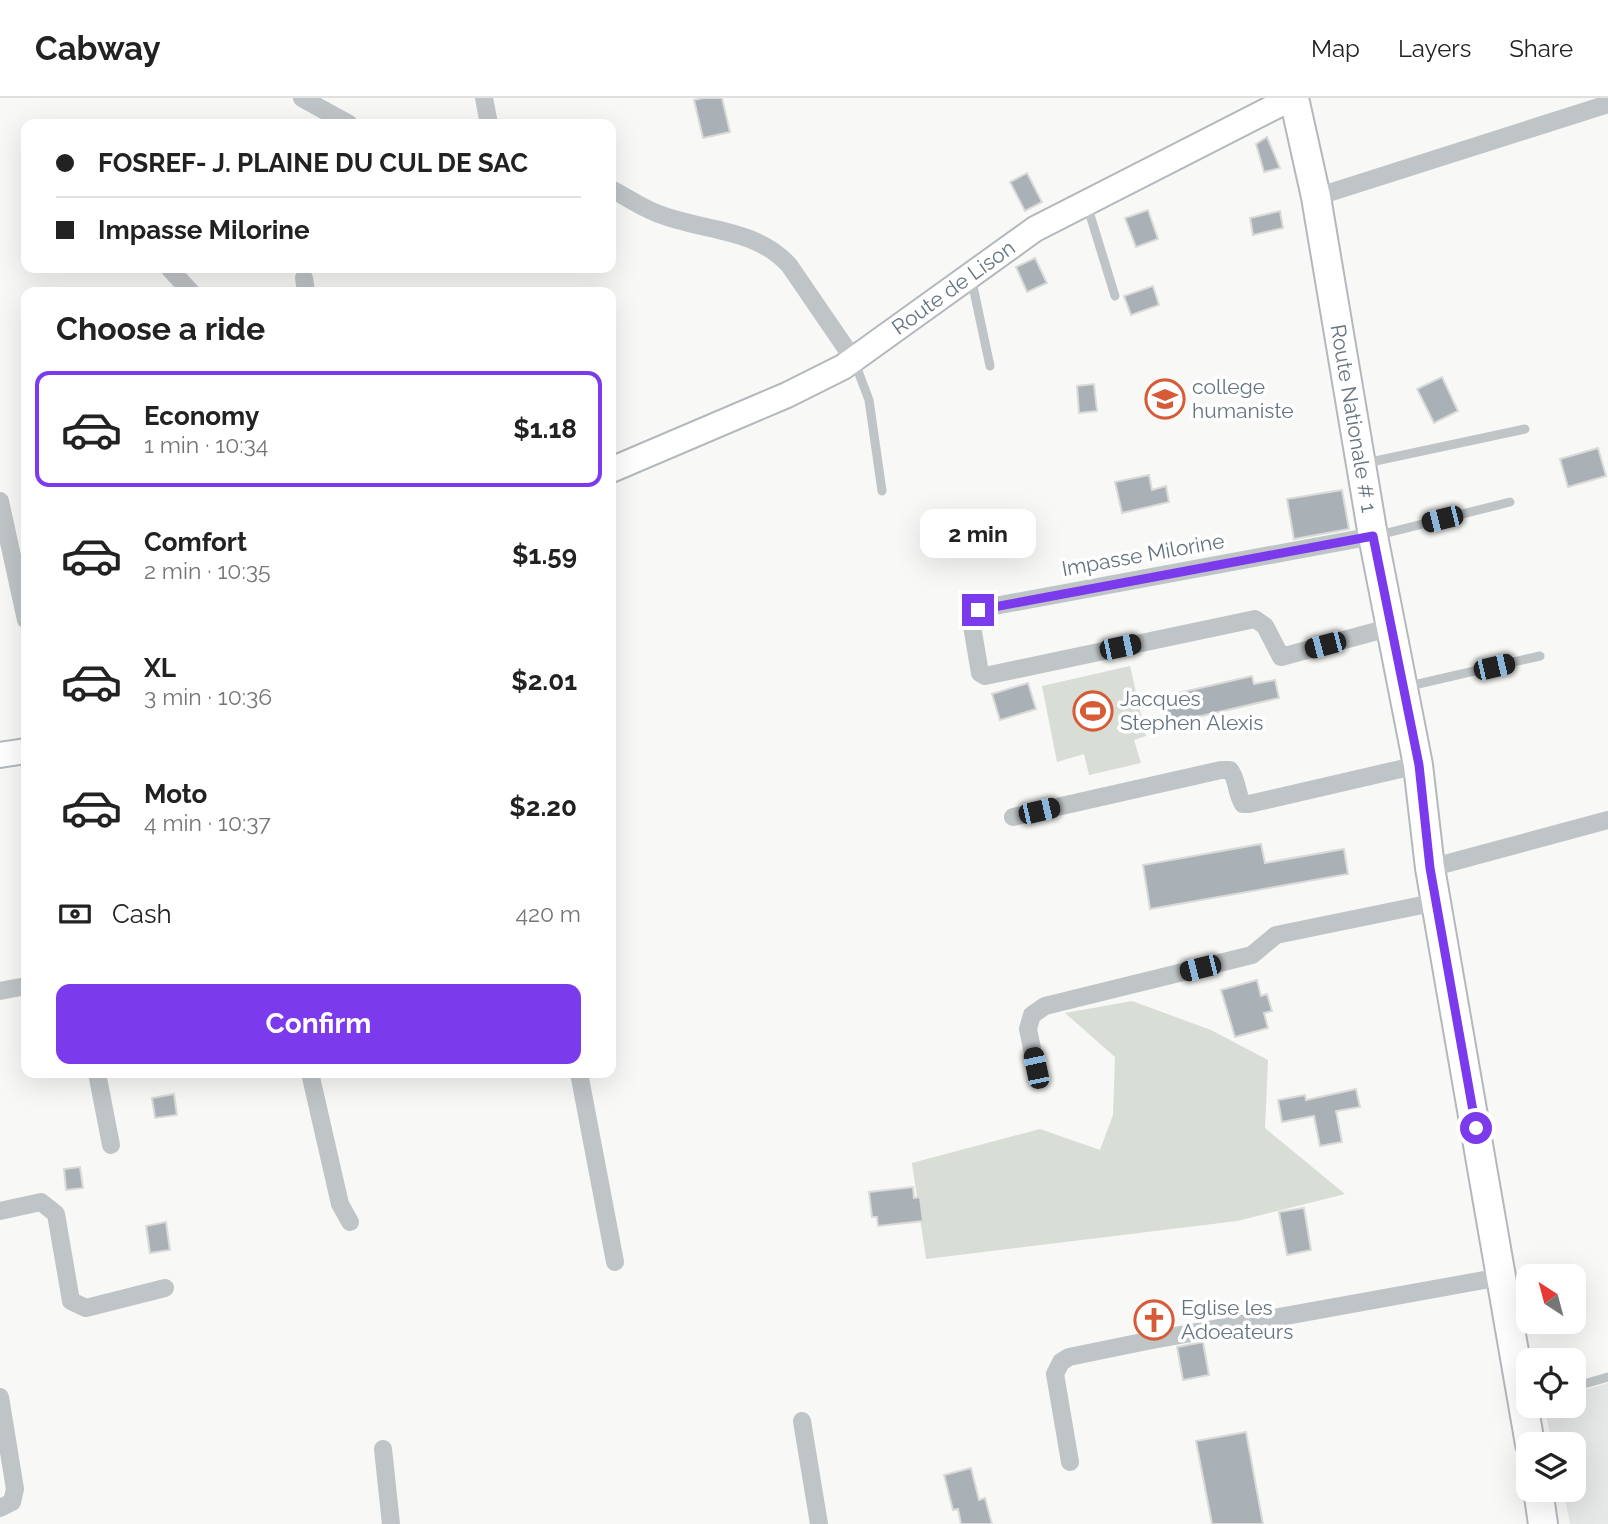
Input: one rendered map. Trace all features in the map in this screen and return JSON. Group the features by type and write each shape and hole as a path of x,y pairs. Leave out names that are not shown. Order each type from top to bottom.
{"main road":[{"name":"Route Nationale # 1","path":"1294,99 1317,197 1360,464 1419,765 1430,868 1516,1354"},
{"path":"1540,1502 1543,1524"}],"street":[{"path":"302,98 340,119"},
{"path":"484,98 488,119"},
{"name":"Route de Lison","path":"616,468 787,395 854,360 1035,229 1280,103 1294,99"},
{"path":"1317,197 1608,104"},
{"path":"616,191 654,213 748,236 777,251 854,360"},
{"path":"174,273 186,287"},
{"path":"0,501 6,553 21,603"},
{"name":"Impasse Milorine","path":"1373,536 984,608 974,613 971,620 980,673 985,676 1255,619 1265,626 1281,657 1392,626"},
{"path":"0,755 21,752"},
{"path":"1013,817 1220,770 1230,770 1240,800 1243,804 1248,804 1419,765"},
{"path":"1430,868 1608,820"},
{"path":"1036,1068 1028,1029 1032,1015 1045,1006 1252,955 1276,935 1437,902"},
{"path":"0,990 21,987"},
{"path":"98,1078 111,1145"},
{"path":"311,1078 340,1203 350,1222"},
{"path":"580,1078 615,1262"},
{"path":"0,1211 41,1202 56,1214 71,1301 86,1308 165,1288"},
{"path":"1070,1462 1055,1374 1062,1362 1069,1357 1501,1277"},
{"path":"0,1397 15,1489 12,1502 0,1507"},
{"path":"802,1421 819,1524"},
{"path":"383,1449 391,1524"}],"lane":[{"path":"1086,203 1115,296"},
{"path":"970,275 990,366"},
{"path":"854,360 869,400 882,491"},
{"path":"1360,464 1525,429"},
{"path":"1373,536 1510,502"},
{"path":"1403,688 1540,656"},
{"path":"1586,1383 1608,1377"}],"shaded area":[{"name":"Jacques Stephen Alexis","path":"1130,666 1146,736 1134,740 1141,763 1089,775 1084,754 1057,762 1042,686"},
{"path":"1132,1001 1211,1030 1268,1060 1265,1128 1345,1194 1237,1221 926,1259 912,1163 1040,1129 1100,1150 1113,1115 1115,1057 1065,1013"},
{"path":"1608,1383 1608,1524 1570,1524 1566,1502 1586,1502 1586,1432 1550,1432 1547,1418 1586,1418 1586,1389"}],"building":[{"path":"722,98 730,132 703,138 694,100"},
{"path":"1267,137 1280,168 1264,172 1256,144"},
{"path":"1027,173 1042,202 1025,211 1010,182"},
{"path":"1148,210 1158,239 1136,247 1125,218"},
{"path":"1280,211 1283,228 1253,235 1250,218"},
{"path":"1035,258 1047,283 1027,292 1016,267"},
{"path":"1153,286 1159,305 1131,315 1124,296"},
{"path":"1442,377 1458,411 1434,423 1417,389"},
{"path":"1094,384 1097,411 1079,413 1077,386"},
{"path":"1598,448 1606,476 1568,487 1560,459"},
{"path":"1149,475 1152,490 1166,486 1169,502 1122,513 1115,482"},
{"path":"1342,490 1349,529 1294,539 1287,499"},
{"path":"1252,676 1254,684 1275,680 1279,698 1167,724 1161,697"},
{"path":"1028,683 1036,709 1000,720 992,694"},
{"path":"1261,844 1265,863 1344,849 1348,874 1150,909 1143,865"},
{"path":"1257,980 1261,996 1267,994 1272,1011 1264,1013 1268,1028 1235,1037 1221,990"},
{"path":"1356,1089 1360,1107 1336,1111 1342,1142 1320,1146 1314,1116 1282,1122 1278,1100 1305,1095 1306,1100"},
{"path":"174,1094 177,1115 155,1118 152,1098"},
{"path":"80,1167 83,1188 66,1190 64,1169"},
{"path":"913,1187 914,1198 920,1197 923,1221 878,1226 877,1217 872,1217 869,1192"},
{"path":"1304,1208 1311,1250 1287,1255 1279,1212"},
{"path":"166,1222 170,1250 150,1253 146,1226"},
{"path":"1203,1342 1209,1375 1183,1380 1177,1347"},
{"path":"1246,1432 1263,1524 1212,1524 1196,1441"},
{"path":"971,1468 979,1500 985,1498 992,1524 961,1524 958,1509 953,1510 944,1475"}],"place":[{"name":"college humaniste","path":"1165,399"},
{"name":"Jacques Stephen Alexis","path":"1093,711"},
{"name":"Eglise les Adoeateurs","path":"1154,1320"}],"route":[{"path":"978,610 1373,536 1419,765 1430,868 1476,1128"}]}
